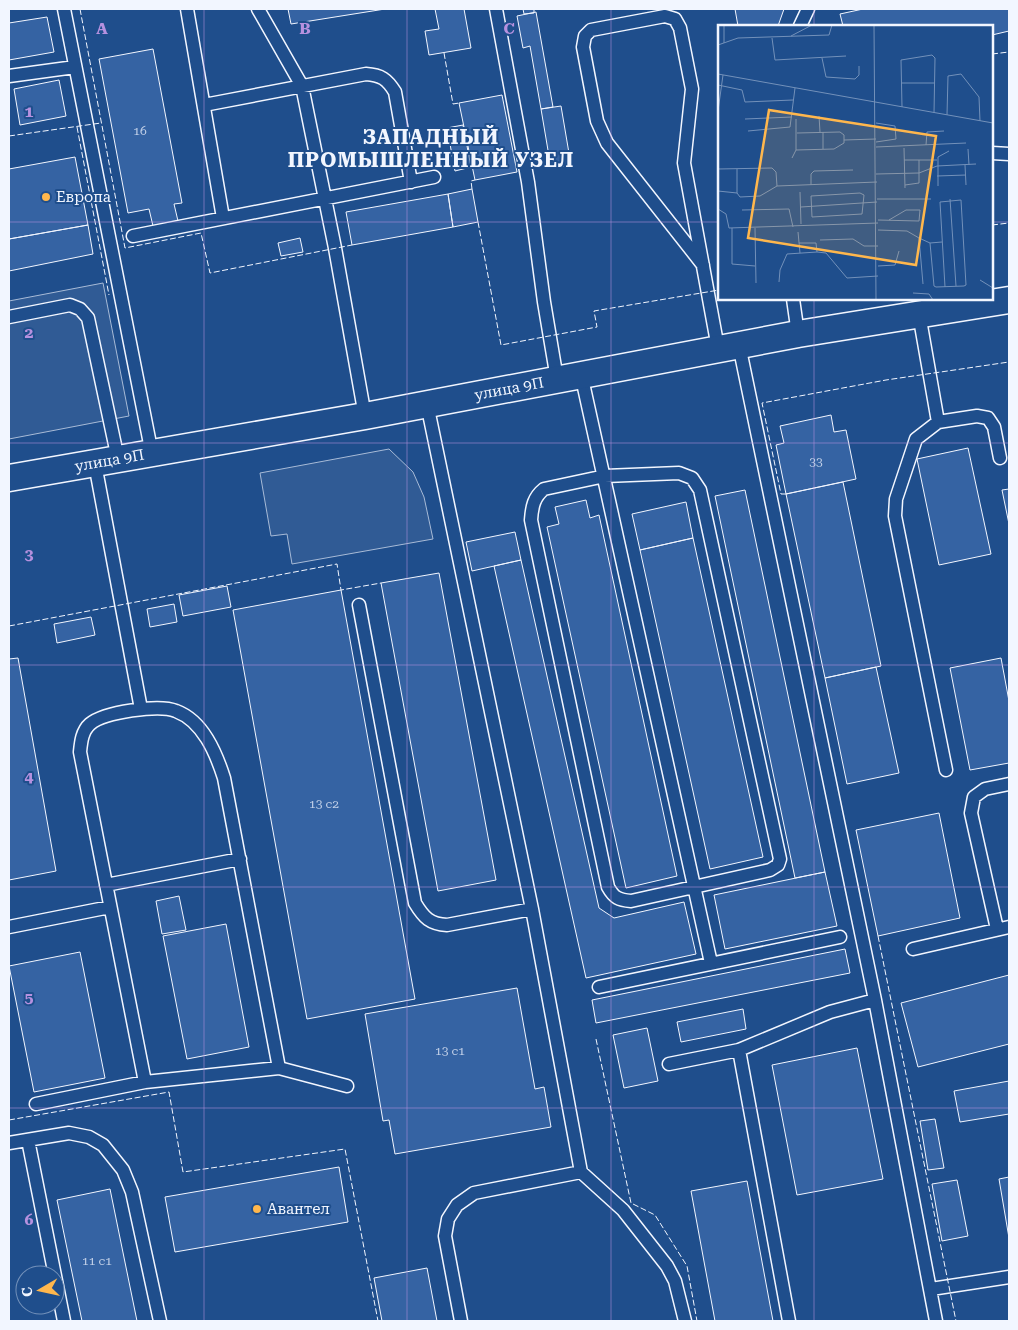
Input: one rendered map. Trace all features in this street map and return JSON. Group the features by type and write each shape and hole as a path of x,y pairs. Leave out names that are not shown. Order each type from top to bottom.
{"street":[{"name":"улица 9П","path":"9,478 365,416 798,334 1009,300"}],"lane":[{"path":"64,9 152,454"},
{"path":"187,9 223,218"},
{"path":"258,9 302,86 325,198 365,416"},
{"path":"496,9 528,182 544,302 605,476 711,963"},
{"path":"800,25 808,9"},
{"path":"703,265 607,143 597,121 583,47 585,36 591,30 665,16 675,19 680,28 692,88 684,164 703,265 729,347 875,1000 936,1321"},
{"path":"9,76 75,67"},
{"path":"204,105 366,74 378,75 389,81 395,92 412,182"},
{"path":"993,153 1009,154"},
{"path":"133,236 434,177"},
{"path":"793,300 798,334"},
{"path":"9,317 70,305 80,309 88,318 141,710"},
{"path":"918,314 938,422"},
{"path":"427,404 532,909 581,1172 623,1210 667,1266 675,1280 685,1321"},
{"path":"946,770 895,516 896,498 911,448 916,439 938,422 977,416 988,418 994,427 1000,458"},
{"path":"679,473 692,478 700,490 779,846 780,859 778,865 770,870 631,901 613,896 608,888 531,520 532,505 544,488 605,476 679,473"},
{"path":"359,605 415,903 424,918 436,924 448,925 532,909"},
{"path":"145,1082 80,752 82,736 89,725 102,717 141,710 161,708 176,710 192,721 209,741 224,778 279,1068"},
{"path":"913,949 1003,928 971,813 974,797 984,789 1009,784"},
{"path":"106,885 240,859"},
{"path":"9,927 110,907"},
{"path":"598,987 840,937"},
{"path":"669,1064 739,1050 830,1012 875,1000"},
{"path":"739,1050 789,1321"},
{"path":"36,1104 145,1082 279,1068 347,1086"},
{"path":"9,1143 69,1133 89,1137 103,1145 123,1170 132,1192 160,1321"},
{"path":"28,1140 64,1321"},
{"path":"461,1321 445,1236 448,1219 457,1204 474,1193 581,1172"},
{"path":"931,1289 1009,1277"}],"shaded area":[{"path":"103,283 129,416 9,439 9,301"},
{"path":"389,449 413,472 424,497 433,539 292,564 287,534 271,536 260,473"}],"building":[{"path":"288,9 385,9 291,24"},
{"path":"435,9 464,9 471,48 429,55 425,31 439,29"},
{"path":"523,9 534,9 534,13 524,14"},
{"path":"735,9 784,9 778,25 738,25"},
{"path":"863,9 1009,9 1009,31 993,35 993,25 843,25 840,14"},
{"path":"536,12 553,107 541,109 530,46 523,48 517,16"},
{"path":"47,17 54,52 9,60 9,23"},
{"path":"153,49 182,203 174,204 178,221 153,226 149,209 128,213 99,59"},
{"path":"59,80 66,116 20,125 14,89"},
{"path":"502,95 517,172 475,180 459,103"},
{"path":"561,106 571,165 551,168 541,109"},
{"path":"463,125 471,167 455,171 447,128"},
{"name":"Европа","path":"75,157 88,225 9,239 9,169"},
{"path":"472,189 478,222 453,227 448,194"},
{"path":"448,194 453,227 352,245 346,212"},
{"path":"88,225 93,254 9,271 9,239"},
{"path":"300,238 303,252 281,256 278,243"},
{"path":"831,415 834,432 846,430 856,479 786,494 776,445 784,443 780,426"},
{"path":"968,448 991,554 939,565 917,459"},
{"path":"843,482 881,666 825,678 786,494"},
{"path":"1009,489 1009,524 1002,490"},
{"path":"745,490 825,872 795,878 715,496"},
{"path":"586,500 590,518 599,515 677,876 626,888 547,527 559,524 555,507"},
{"path":"686,502 693,538 640,550 632,514"},
{"path":"515,532 521,560 472,571 466,542"},
{"path":"693,538 763,857 710,869 640,550"},
{"path":"521,560 599,908 614,918 684,902 696,954 586,978 494,566"},
{"path":"439,573 496,880 438,891 381,583"},
{"path":"227,586 231,607 183,616 179,595"},
{"path":"341,590 415,999 307,1019 233,610"},
{"path":"174,604 177,622 150,627 147,609"},
{"path":"91,617 95,635 57,643 54,624"},
{"path":"18,658 56,871 9,880 9,659"},
{"path":"1001,658 1009,701 1009,763 970,770 950,668"},
{"path":"876,667 899,773 847,784 825,678"},
{"path":"939,813 960,918 878,936 856,830"},
{"path":"825,872 837,926 725,949 714,895"},
{"path":"179,896 186,930 162,934 156,901"},
{"path":"226,924 249,1047 187,1059 163,936"},
{"path":"845,949 850,973 596,1023 592,1000"},
{"path":"80,952 105,1078 34,1092 9,966"},
{"path":"1009,975 1009,1044 918,1067 901,1003"},
{"path":"517,988 535,1089 544,1087 551,1127 395,1154 389,1120 383,1121 365,1014"},
{"path":"743,1009 746,1029 681,1042 677,1022"},
{"path":"647,1028 658,1081 624,1088 613,1035"},
{"path":"857,1048 883,1179 797,1195 772,1065"},
{"path":"1009,1081 1009,1114 960,1122 954,1091"},
{"path":"935,1119 944,1168 928,1170 920,1121"},
{"name":"Авантел","path":"339,1167 348,1222 175,1252 165,1197"},
{"path":"1009,1177 1009,1238 999,1179"},
{"path":"957,1180 968,1236 942,1241 932,1184"},
{"path":"747,1181 773,1321 715,1321 691,1191"},
{"path":"110,1189 137,1321 82,1321 57,1200"},
{"path":"427,1268 437,1321 382,1321 374,1278"}],"fence":[{"path":"80,9 125,248 201,233 210,273 352,245"},
{"path":"993,54 1009,52"},
{"path":"444,53 453,104 459,103"},
{"path":"9,136 101,123"},
{"path":"77,127 109,295"},
{"path":"472,189 471,181 475,180"},
{"path":"478,222 501,345 597,327 594,311 718,290"},
{"path":"993,225 1009,223"},
{"path":"786,494 781,494 762,403 886,380 1009,362"},
{"path":"9,626 337,564 341,590 381,583"},
{"path":"878,936 956,1321"},
{"path":"596,1039 631,1203 655,1215 687,1266 697,1321"},
{"path":"9,1120 169,1092 183,1172 345,1149 378,1321"}],"place":[{"name":"Европа","path":"46,197"},
{"name":"Авантел","path":"257,1209"}],"district":[{"name":"ЗАПАДНЫЙ ПРОМЫШЛЕННЫЙ УЗЕЛ","path":"431,148"}]}
